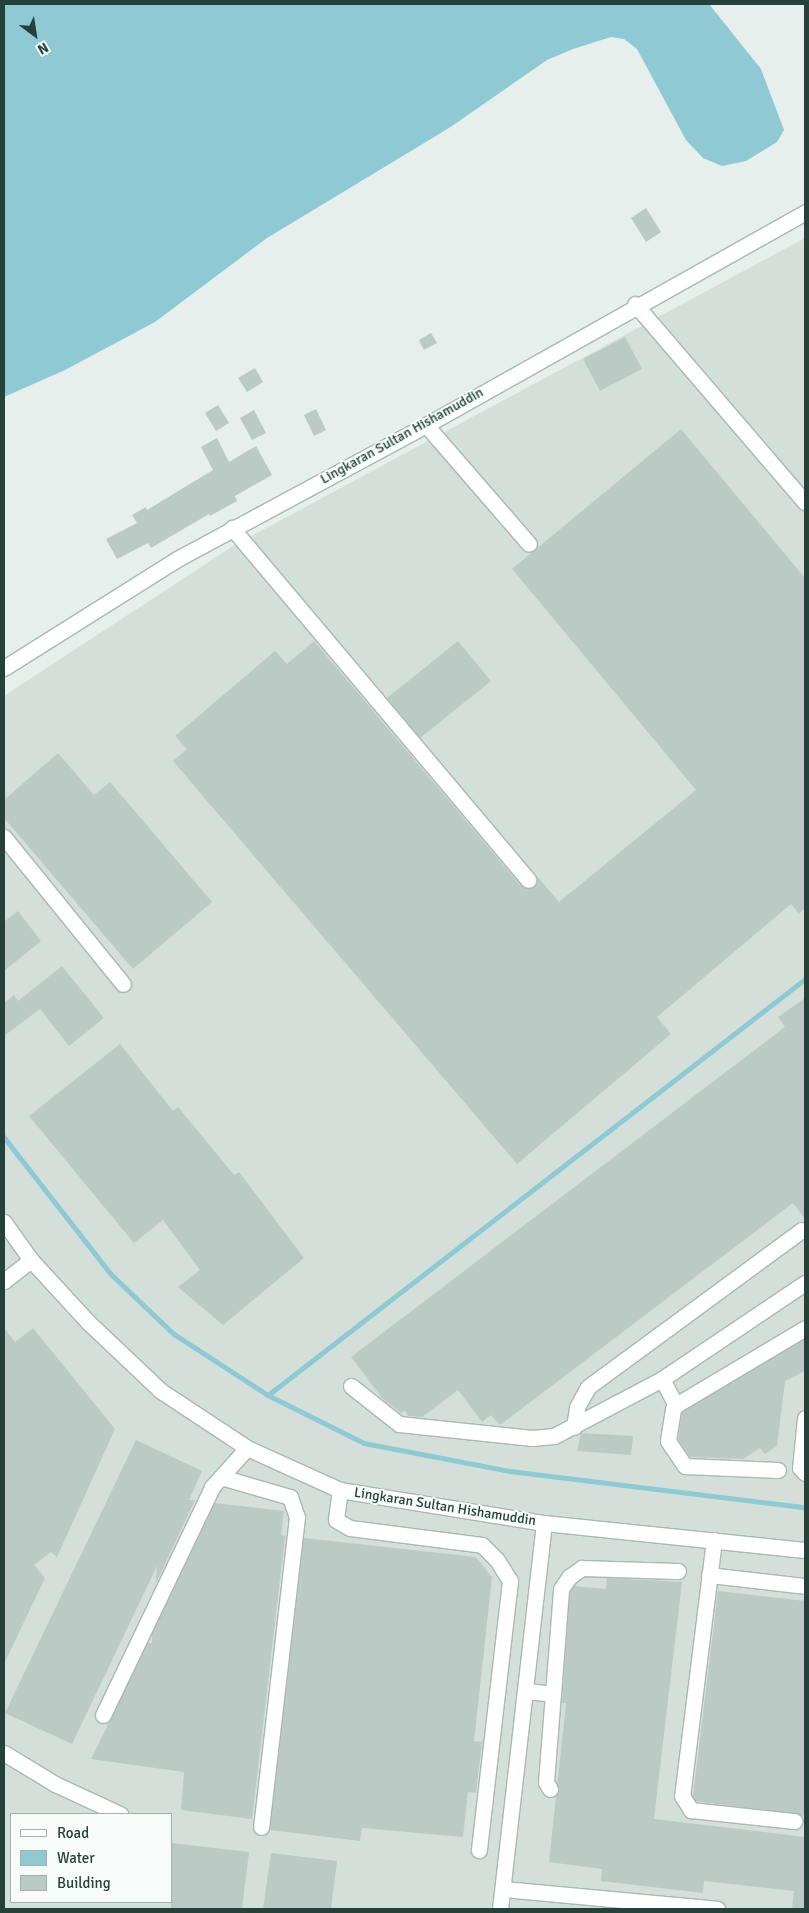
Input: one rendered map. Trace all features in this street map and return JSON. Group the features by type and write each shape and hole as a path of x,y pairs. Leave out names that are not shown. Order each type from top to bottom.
{"street":[{"name":"Lingkaran Sultan Hishamuddin","path":"4,668 232,528 426,425 635,304 805,212"},
{"path":"635,304 805,502"},
{"path":"426,425 529,544"},
{"path":"232,528 528,880"},
{"path":"4,837 123,984"},
{"name":"Lingkaran Sultan Hishamuddin","path":"4,1222 31,1260 88,1322 147,1379 247,1448 340,1490 544,1523 805,1550"},
{"path":"574,1427 577,1407 588,1387 802,1230"},
{"path":"4,1280 31,1260"},
{"path":"352,1386 399,1424 532,1438 554,1436 662,1379 805,1283"},
{"path":"778,1470 685,1466 673,1454 668,1441 673,1409 676,1405 805,1328"},
{"path":"662,1379 676,1405"},
{"path":"805,1418 800,1468 805,1473"},
{"path":"103,1715 212,1487 247,1448"},
{"path":"221,1476 290,1497 297,1517 261,1828"},
{"path":"340,1490 336,1520 350,1528 482,1545 497,1560 510,1581 479,1850"},
{"path":"500,1909 544,1523"},
{"path":"714,1540 682,1796 691,1810 794,1821"},
{"path":"550,1789 546,1782 561,1589 569,1577 582,1568 678,1571"},
{"path":"709,1575 805,1586"},
{"path":"526,1691 553,1694"},
{"path":"4,1753 55,1784 118,1813"},
{"path":"503,1889 717,1909"}],"shaded area":[{"path":"805,238 805,1909 4,1909 4,696 233,546"}],"water":[{"path":"4,4 709,4 761,69 784,130 777,142 746,161 722,166 703,158 686,140 637,49 624,39 611,37 573,49 547,60 449,128 267,238 155,322 65,370 4,397"}],"building":[{"path":"646,208 661,232 646,242 631,218"},
{"path":"431,333 437,343 424,350 419,340"},
{"path":"625,337 642,369 600,391 583,359"},
{"path":"255,368 263,382 247,392 238,378"},
{"path":"218,405 229,423 216,431 205,413"},
{"path":"316,409 326,430 314,436 304,415"},
{"path":"254,410 266,433 252,440 240,418"},
{"path":"681,429 805,578 805,908 799,914 791,904 657,1017 671,1034 517,1164 173,761 187,749 175,736 275,651 287,664 314,641 521,886 534,887 537,883 536,875 559,902 696,790 512,569"},
{"path":"217,438 229,462 256,446 272,475 235,496 237,501 210,516 209,514 151,548 148,543 117,559 106,539 137,523 132,515 146,507 147,510 213,470 201,447"},
{"path":"458,641 491,681 420,738 387,698"},
{"path":"58,753 94,795 110,782 212,902 133,969 4,818 4,800"},
{"path":"18,911 41,941 4,971 4,922"},
{"path":"62,966 104,1018 69,1046 40,1009 4,1036 4,1003 14,995 18,1001"},
{"path":"805,998 805,1219 793,1203 500,1425 491,1415 482,1422 458,1390 422,1417 408,1416 405,1411 401,1413 382,1398 351,1357 785,1027 778,1017"},
{"path":"120,1044 173,1111 178,1107 234,1175 239,1172 304,1258 223,1325 178,1287 200,1270 163,1220 134,1243 29,1116"},
{"path":"4,1328 15,1342 33,1328 115,1429 57,1557 51,1552 34,1565 45,1578 4,1664"},
{"path":"805,1339 805,1371 785,1381 777,1446 765,1454 760,1448 743,1459 690,1457 678,1439 682,1412"},
{"path":"581,1433 633,1436 631,1455 577,1451"},
{"path":"136,1440 202,1471 189,1500 195,1500 156,1583 157,1566 72,1744 5,1713"},
{"path":"215,1503 284,1511 281,1535 285,1536 252,1819 181,1810 184,1772 91,1759 148,1643 152,1643 152,1634"},
{"path":"304,1538 476,1557 492,1577 474,1741 482,1742 476,1793 468,1792 463,1837 362,1828 360,1841 270,1830"},
{"path":"607,1578 682,1582 654,1819 805,1837 805,1909 792,1909 794,1891 704,1881 703,1893 601,1881 602,1869 549,1862 566,1703 562,1703 570,1592 574,1586 606,1589"},
{"path":"718,1591 805,1601 805,1816 696,1801 693,1796"},
{"path":"172,1843 249,1852 242,1909 171,1909"},
{"path":"271,1853 337,1861 331,1909 263,1909"}],"waterway":[{"path":"268,1395 805,979"},
{"path":"4,1137 111,1274 174,1334 268,1395 364,1443 510,1471 805,1507"}]}
